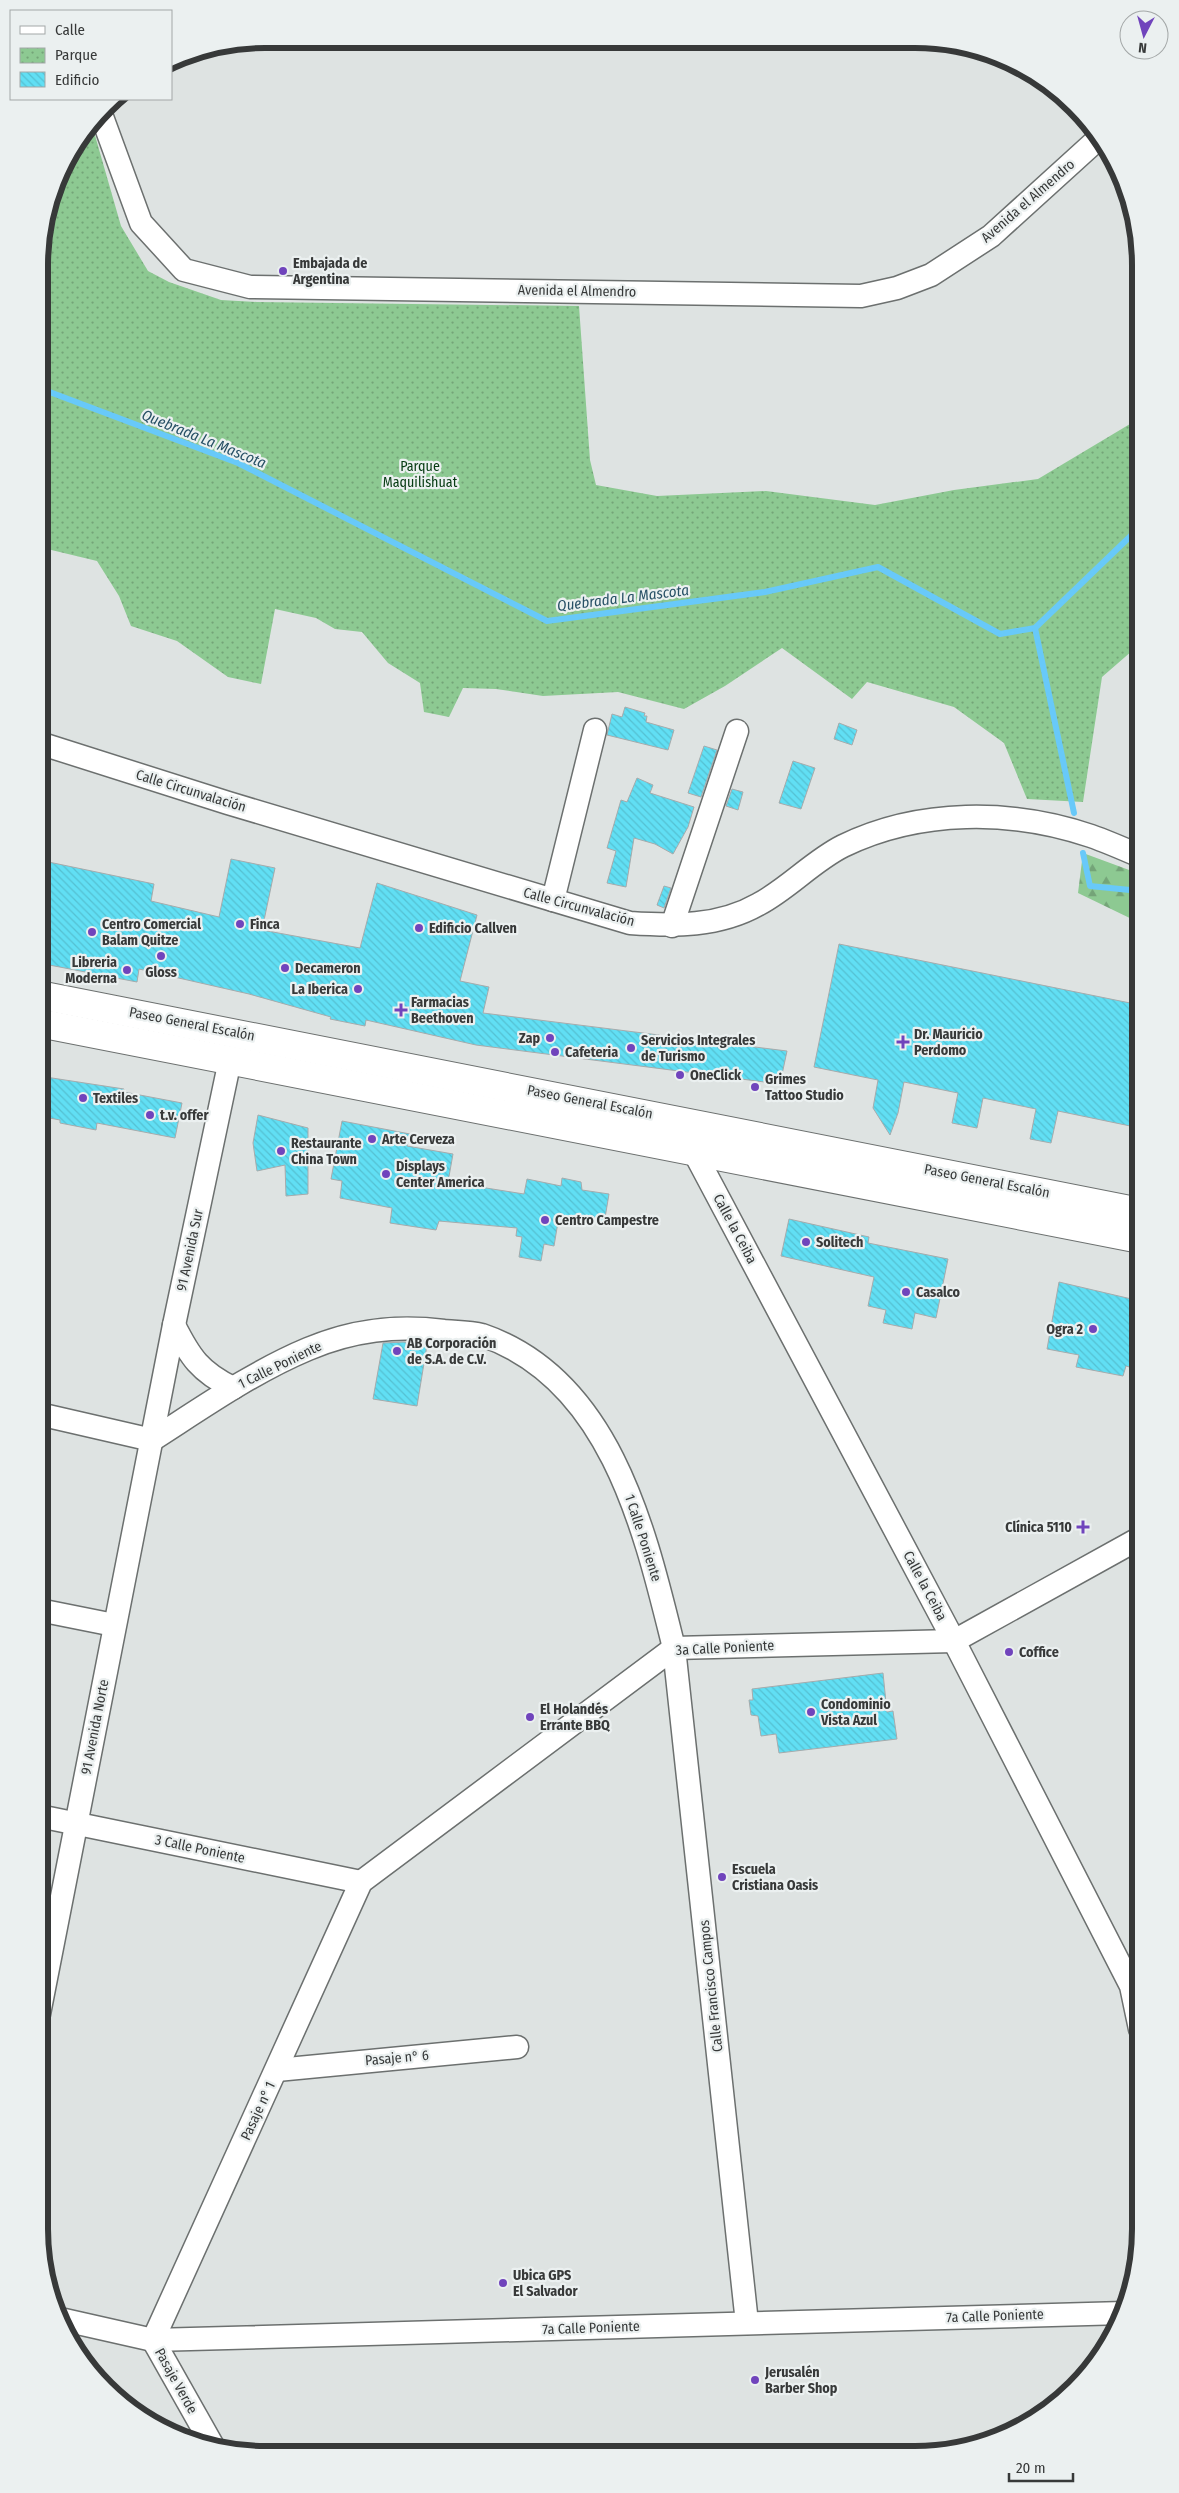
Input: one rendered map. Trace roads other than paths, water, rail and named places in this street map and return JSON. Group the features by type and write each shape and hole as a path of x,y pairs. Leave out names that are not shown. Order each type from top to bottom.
{"main road":[{"name":"Paseo General Escalón","path":"48,997 1132,1210"},
{"name":"Paseo General Escalón","path":"48,1025 1132,1237"}],"street":[{"name":"Avenida el Almendro","path":"103,119 142,223 184,270 260,287 861,296 897,288 931,275 991,236 1094,143"},
{"path":"554,900 595,730"},
{"path":"672,926 738,731"},
{"name":"Calle Circunvalación","path":"48,746 228,803 630,923 672,926 706,923 736,914 759,904 843,847 885,831 928,820 975,816 1029,821 1090,836 1132,853"},
{"name":"91 Avenida Sur","path":"152,1440 174,1325 230,1060"},
{"name":"Calle la Ceiba","path":"693,1150 954,1641 1132,1991"},
{"path":"174,1325 196,1364 213,1378 233,1388"},
{"name":"1 Calle Poniente","path":"152,1440 233,1388 308,1349 366,1330 423,1328 480,1335 526,1355 563,1384 594,1425 628,1489 658,1585 674,1648"},
{"path":"48,1416 152,1440"},
{"name":"91 Avenida Norte","path":"48,1969 114,1625 152,1440"},
{"name":"3a Calle Poniente","path":"361,1882 674,1648 954,1641 1132,1542"},
{"path":"48,1612 114,1625"},
{"name":"Calle Francisco Campos","path":"674,1648 747,2323"},
{"name":"3 Calle Poniente","path":"48,1818 361,1882"},
{"name":"Pasaje n° 1","path":"153,2340 361,1882"},
{"name":"Pasaje n° 6","path":"277,2070 517,2047"},
{"name":"7a Calle Poniente","path":"68,2321 153,2340 1114,2313"},
{"name":"Pasaje Verde","path":"153,2340 208,2438"}],"waterway":[{"name":"Quebrada La Mascota","path":"48,391 238,463 547,621 765,592 878,567 1000,634 1035,628 1132,535"},
{"path":"1035,628 1074,813"},
{"path":"1083,853 1090,886 1132,890"}],"place":[{"name":"Embajada de Argentina","path":"283,271"},
{"name":"Finca","path":"240,924"},
{"name":"Edificio Callven","path":"419,928"},
{"name":"Centro Comercial Balam Quitze","path":"92,932"},
{"name":"Gloss","path":"161,956"},
{"name":"Decameron","path":"285,968"},
{"name":"Libreria Moderna","path":"127,970"},
{"name":"La Iberica","path":"358,989"},
{"name":"Farmacias Beethoven","path":"401,1010"},
{"name":"Zap","path":"550,1038"},
{"name":"Dr. Mauricio Perdomo","path":"903,1042"},
{"name":"Servicios Integrales de Turismo","path":"631,1048"},
{"name":"Cafeteria","path":"555,1052"},
{"name":"OneClick","path":"680,1075"},
{"name":"Grimes Tattoo Studio","path":"755,1087"},
{"name":"Textiles","path":"83,1098"},
{"name":"t.v. offer","path":"150,1115"},
{"name":"Arte Cerveza","path":"372,1139"},
{"name":"Restaurante China Town","path":"281,1151"},
{"name":"Displays Center America","path":"386,1174"},
{"name":"Centro Campestre","path":"545,1220"},
{"name":"Solitech","path":"806,1242"},
{"name":"Casalco","path":"906,1292"},
{"name":"Ogra 2","path":"1093,1329"},
{"name":"AB Corporación de S.A. de C.V.","path":"397,1351"},
{"name":"Clínica 5110","path":"1083,1527"},
{"name":"Coffice","path":"1009,1652"},
{"name":"Condominio Vista Azul","path":"811,1712"},
{"name":"El Holandés Errante BBQ","path":"530,1717"},
{"name":"Escuela Cristiana Oasis","path":"722,1877"},
{"name":"Ubica GPS El Salvador","path":"503,2283"},
{"name":"Jerusalén Barber Shop","path":"755,2380"}],"park label":[{"name":"Parque Maquilishuat","path":"420,474"}]}
